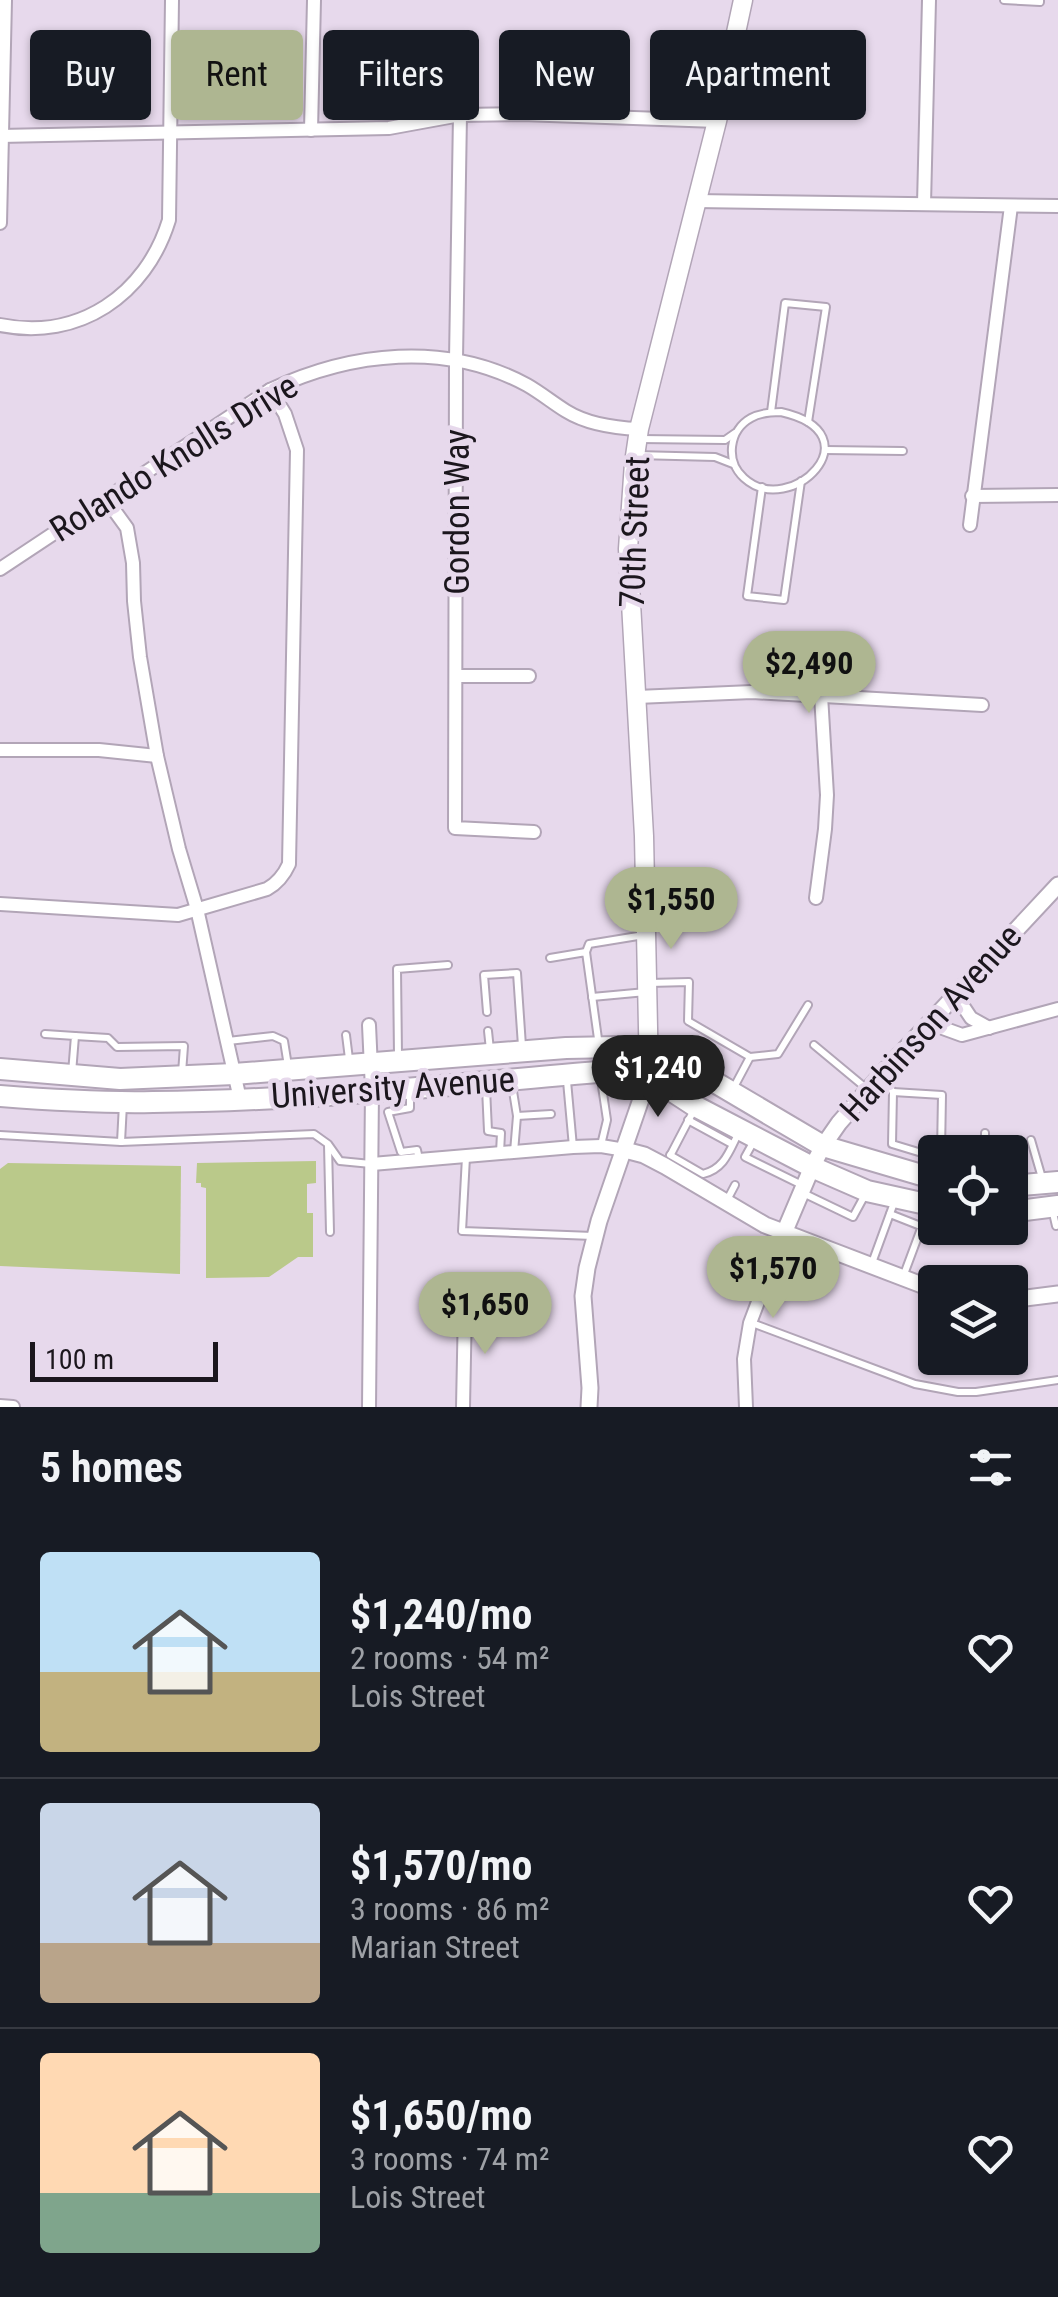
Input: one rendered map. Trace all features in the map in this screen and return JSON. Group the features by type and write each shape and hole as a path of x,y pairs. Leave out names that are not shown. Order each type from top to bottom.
{"main road":[{"name":"70th Street","path":"649,1076 628,550 637,441 718,121 743,0"},
{"name":"University Avenue","path":"0,1069 120,1078 234,1074 600,1047 650,1050 689,1068 823,1146 918,1173"},
{"name":"University Avenue","path":"0,1096 124,1102 240,1099 620,1070 649,1076 692,1113 742,1137 806,1182 867,1191 893,1206 918,1206"},
{"path":"1028,1212 1055,1213"}],"street":[{"path":"0,223 5,0"},
{"path":"0,325 43,328 74,322 116,300 140,278 158,250 169,220 172,0"},
{"path":"312,130 314,0"},
{"path":"924,204 929,0"},
{"path":"479,115 718,121"},
{"path":"1,136 389,128 436,120"},
{"name":"Gordon Way","path":"460,120 455,828 534,832"},
{"path":"696,201 1058,206"},
{"path":"970,525 1011,206"},
{"name":"Rolando Knolls Drive","path":"0,569 270,390 316,372 370,359 456,359 490,369 521,382 568,412 610,426 637,441"},
{"path":"0,904 178,914 267,889 289,864 297,450 285,414 270,390"},
{"path":"972,496 1058,495"},
{"path":"106,499 127,528 140,656 157,756 178,849 197,908 240,1099"},
{"path":"456,676 529,676"},
{"path":"636,697 752,692 982,704"},
{"path":"816,898 827,794 821,695"},
{"path":"0,750 100,750 157,756"},
{"name":"Harbinson Avenue","path":"784,1233 823,1146 881,1074 1058,885"},
{"path":"955,994 971,1018 989,1028"},
{"path":"929,1023 962,1035 1058,1009"},
{"path":"369,1025 360,1065 372,1090 369,1407"},
{"path":"589,1407 582,1296 594,1236 649,1076"},
{"path":"372,1164 573,1146 625,1150 668,1160 726,1202 784,1233 918,1284"},
{"path":"746,1407 744,1359 750,1323 784,1233"},
{"path":"1028,1298 1058,1294"},
{"path":"463,1407 465,1306"},
{"path":"0,1406 13,1407"}],"lane":[{"path":"1004,0 1040,0"},
{"path":"771,412 785,303 826,307 808,422"},
{"path":"637,441 724,440 747,420 771,412 808,422 820,433 826,450 816,472 801,482 762,487 743,478 734,464 731,448 736,432"},
{"path":"637,441 734,464"},
{"path":"826,450 903,451"},
{"path":"762,487 746,596 784,600 801,482"},
{"path":"600,1047 586,952 590,944 646,934"},
{"path":"550,958 586,952"},
{"path":"398,1062 397,969 448,965"},
{"path":"487,1012 484,976 517,973 522,1052"},
{"path":"592,998 689,982 688,1021 750,1058 778,1054 808,1005"},
{"path":"488,1031 490,1054"},
{"path":"45,1034 108,1038 117,1047 184,1046 182,1076"},
{"path":"72,1074 76,1036"},
{"path":"227,1041 273,1036 284,1041 289,1070"},
{"path":"346,1036 360,1065"},
{"path":"814,1045 868,1090"},
{"path":"731,1092 750,1058"},
{"path":"600,1072 607,1120 601,1146"},
{"path":"566,1074 573,1146"},
{"path":"881,1074 893,1092 892,1144 918,1152"},
{"path":"507,1153 517,1116 512,1079"},
{"path":"486,1081 488,1131 501,1133 507,1153"},
{"path":"410,1089 410,1108 388,1112 401,1152 417,1150 419,1162"},
{"path":"893,1092 942,1095 941,1135"},
{"path":"121,1142 124,1102"},
{"path":"692,1113 668,1160 703,1174 721,1167 742,1137"},
{"path":"517,1116 551,1114"},
{"path":"0,1135 121,1142 314,1134 328,1144 340,1161 372,1164"},
{"path":"1031,1140 1051,1184"},
{"path":"328,1144 330,1232"},
{"path":"466,1157 462,1231 594,1236"},
{"path":"806,1182 853,1217 867,1191"},
{"path":"726,1202 735,1186"},
{"path":"870,1266 893,1206 918,1223"},
{"path":"902,1278 918,1236"},
{"path":"750,1323 914,1384 976,1392 1058,1380"}],"green space":[{"path":"316,1161 316,1183 307,1184 307,1213 313,1213 313,1257 298,1257 269,1277 206,1278 206,1188 196,1183 197,1163"},
{"path":"8,1163 181,1166 180,1274 0,1266 0,1169"}]}
